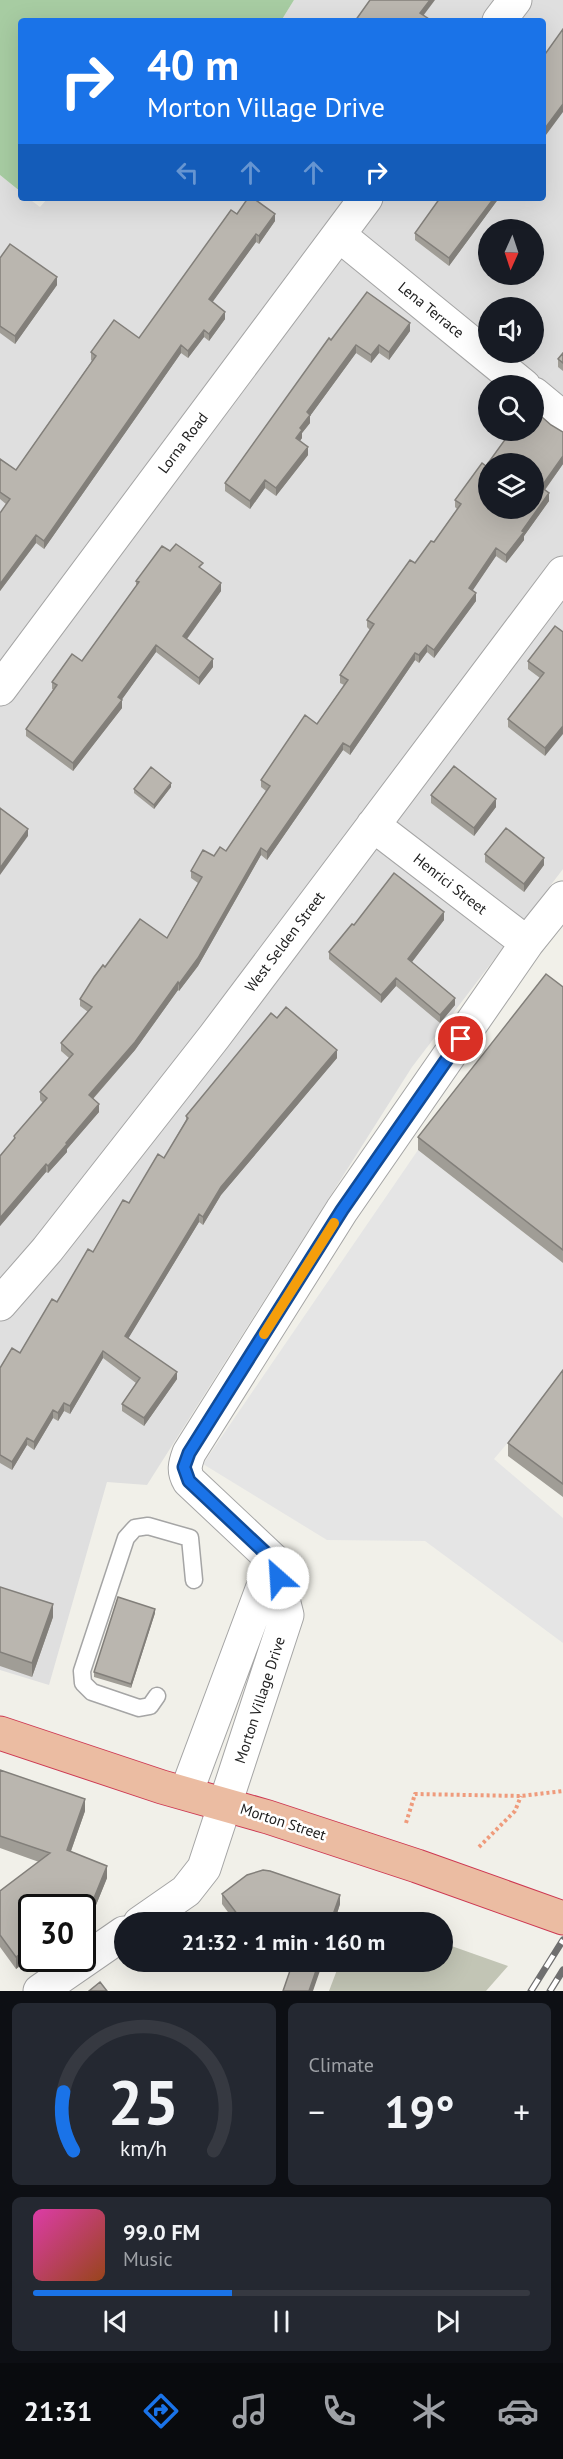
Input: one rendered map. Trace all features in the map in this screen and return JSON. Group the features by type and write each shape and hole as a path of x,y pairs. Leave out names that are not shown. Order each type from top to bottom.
{"highway":[{"name":"Morton Street","path":"0,1733 408,1863 558,1916"}],"street":[{"path":"501,18 515,0"},
{"name":"Lorna Road","path":"0,689 364,201"},
{"name":"Lena Terrace","path":"339,235 511,375"},
{"path":"544,402 563,418"},
{"name":"West Selden Street","path":"0,1304 47,1250 207,1046 563,573"},
{"name":"Henrici Street","path":"373,825 527,943"},
{"path":"186,1793 273,1560 189,1481 184,1467 189,1453 342,1210 527,943 563,898"},
{"name":"Morton Village Drive","path":"156,1912 186,1892 195,1882 208,1858 287,1615 273,1560"},
{"path":"40,1991 114,1940"}],"lane":[{"path":"157,1696 150,1706 139,1708 92,1692 83,1683 81,1671 126,1538 135,1527 148,1526 190,1538 194,1580"}],"path":[{"path":"406,1823 415,1794 521,1796 563,1791"},
{"path":"479,1848 515,1811 521,1796"}],"shaded area":[{"path":"294,0 563,0 563,869 412,1067 147,1485 107,1482 49,1685 0,1670 0,175 18,190 18,201 32,201 40,207 45,201 546,201 546,18 283,18"},
{"path":"418,1150 563,1263 563,1377 494,1459 563,1518 563,1643 425,1541 327,1540 203,1464"},
{"path":"453,1947 508,1966 486,1991 329,1991 336,1972 453,1972"}],"green space":[{"path":"0,0 294,0 283,18 18,18 18,190 0,175"}],"building":[{"path":"370,0 430,0 420,13 428,18 357,18"},
{"path":"563,29 563,104 546,127 546,53"},
{"path":"246,201 257,201 275,214 259,236 256,234 209,299 225,312 209,334 204,330 188,351 181,345 44,541 36,535 0,584 0,513 10,499 0,492 0,459 16,470 96,356 91,352 114,320 139,338 231,210 237,214"},
{"path":"438,201 492,201 478,219 449,258 415,233"},
{"path":"10,244 57,277 15,336 0,326 0,258"},
{"path":"367,292 410,323 389,352 379,345 371,355 356,345 307,412 310,415 296,438 308,447 276,488 265,480 250,501 225,483 329,338 331,340"},
{"path":"563,353 563,363 558,359"},
{"path":"544,419 563,432 563,456 544,483 544,453 495,453 504,441 544,441"},
{"path":"478,468 478,519 531,519 522,531 524,532 506,555 496,548 469,588 476,593 434,650 427,645 419,655 415,653 350,747 343,743 267,852 261,848 198,958 135,1042 89,1095 99,1104 48,1166 46,1164 0,1218 0,1156 47,1098 40,1092 73,1054 61,1043 92,1007 80,999 103,965 105,967 140,919 167,938 202,877 191,871 203,850 214,856 220,847 226,851 270,786 261,780 305,715 317,724 348,680 340,675 374,624 367,620 410,560 415,563 431,541 434,542 461,504 455,500"},
{"path":"544,489 549,493 544,500"},
{"path":"176,544 203,563 199,567 221,583 183,636 213,659 199,678 156,645 118,697 122,700 73,763 26,729 57,685 52,682 72,654 82,661 162,546 170,551"},
{"path":"555,626 563,632 563,726 545,748 508,719 544,673 528,661"},
{"path":"454,766 496,799 474,828 431,795"},
{"path":"151,767 171,783 154,805 134,789"},
{"path":"0,808 28,829 0,868"},
{"path":"506,828 544,858 524,884 485,854"},
{"path":"394,873 444,912 408,959 455,998 440,1015 396,978 381,995 329,952 352,924 354,925"},
{"path":"546,974 563,987 563,1250 418,1137"},
{"path":"286,1007 337,1050 221,1187 203,1217 199,1214 125,1336 177,1372 144,1418 122,1404 140,1378 103,1351 70,1406 64,1403 58,1413 53,1410 34,1442 27,1438 12,1462 0,1455 0,1368 12,1348 20,1353 52,1299 57,1302 88,1249 93,1252 123,1200 129,1203 158,1154 164,1158 188,1118 186,1116 271,1013 277,1018"},
{"path":"563,1370 563,1484 508,1443"},
{"path":"0,1587 53,1604 32,1663 0,1652"},
{"path":"118,1597 155,1609 131,1684 94,1672"},
{"path":"0,1770 85,1799 67,1850 107,1866 96,1894 18,1894 18,1956 16,1957 0,1935 0,1891 50,1853 0,1836"},
{"path":"263,1870 270,1871 340,1895 334,1912 236,1912 222,1894 247,1875"},
{"path":"290,1972 316,1972 309,1991 283,1991"},
{"path":"100,1982 107,1991 89,1991"}],"railway":[{"path":"531,1991 563,1940"},
{"path":"550,1991 563,1970"}],"slow traffic":[{"path":"264,1334 334,1223"}],"route":[{"path":"278,1578 273,1560 189,1481 184,1473 184,1467 189,1453 342,1210 461,1039"}]}
